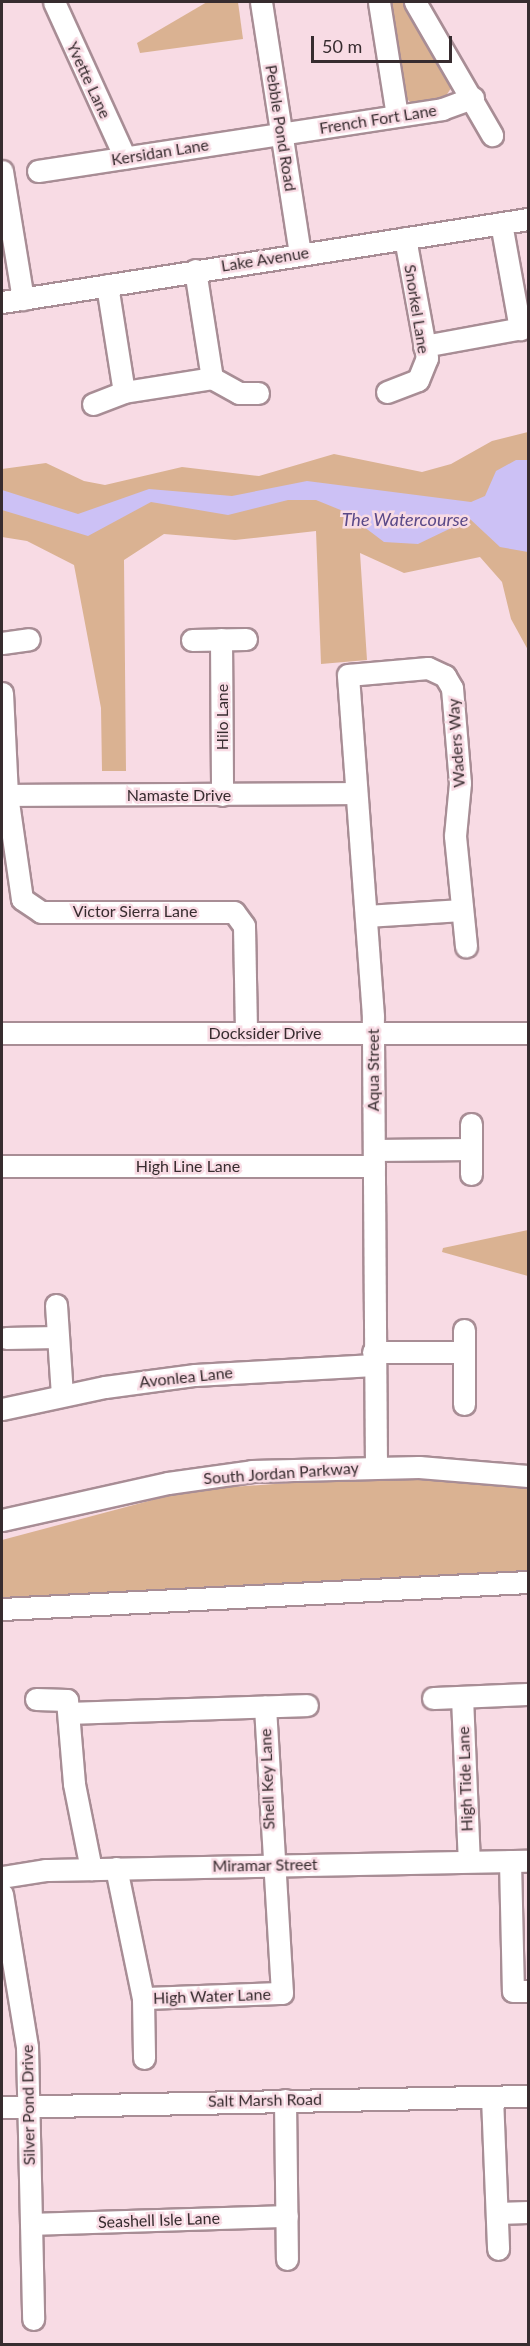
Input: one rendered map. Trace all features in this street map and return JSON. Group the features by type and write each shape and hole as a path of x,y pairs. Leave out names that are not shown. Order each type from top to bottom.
{"street":[{"name":"Yvette Lane","path":"54,2 125,158"},
{"name":"Pebble Pond Road","path":"261,2 300,254"},
{"path":"379,2 397,116"},
{"path":"415,2 473,98 492,135"},
{"name":"French Fort Lane","path":"281,134 397,116 473,98"},
{"name":"Kersidan Lane","path":"38,171 281,134"},
{"path":"2,176 23,299"},
{"name":"Lake Avenue","path":"2,302 528,219"},
{"path":"424,346 524,328 501,223"},
{"name":"Snorkel Lane","path":"387,392 418,380 426,366 405,238"},
{"path":"195,270 212,378"},
{"path":"107,285 124,392"},
{"path":"93,404 124,392 212,378 239,393 258,393"},
{"path":"2,643 29,639"},
{"name":"Hilo Lane","path":"221,639 222,795"},
{"path":"192,640 246,639"},
{"name":"Waders Way","path":"348,675 428,668 449,681 460,783 455,836 465,946"},
{"name":"Aqua Street","path":"348,675 374,1033 376,1466"},
{"path":"2,693 4,795"},
{"name":"Namaste Drive","path":"4,795 356,793"},
{"name":"Victor Sierra Lane","path":"4,795 19,891 33,910 229,911 238,915 244,927 246,1033"},
{"path":"366,916 462,910"},
{"name":"Docksider Drive","path":"2,1033 528,1033"},
{"path":"471,1124 471,1174"},
{"name":"High Line Lane","path":"2,1166 374,1158 471,1149"},
{"path":"56,1305 62,1395"},
{"path":"464,1329 464,1404"},
{"path":"6,1338 57,1337"},
{"name":"Avonlea Lane","path":"2,1409 62,1395 242,1371 464,1352"},
{"name":"South Jordan Parkway","path":"2,1520 210,1476 376,1466 528,1476"},
{"path":"2,1609 528,1582"},
{"path":"433,1698 528,1694"},
{"name":"High Tide Lane","path":"462,1697 469,1861"},
{"path":"36,1699 66,1700 70,1713 70,1755 91,1869"},
{"name":"Shell Key Lane","path":"70,1713 307,1706"},
{"name":"Shell Key Lane","path":"265,1707 272,1865 278,1888 282,1993"},
{"path":"519,1861 513,1991 528,1991"},
{"name":"Miramar Street","path":"2,1877 117,1868 519,1861"},
{"name":"High Water Lane","path":"117,1868 143,1998 144,2058"},
{"name":"Silver Pond Drive","path":"2,1894 10,1981 28,2106 33,2319"},
{"name":"High Water Lane","path":"143,1998 282,1993"},
{"name":"Salt Marsh Road","path":"2,2107 528,2096"},
{"path":"492,2097 498,2249"},
{"path":"285,2100 288,2259"},
{"path":"496,2213 528,2212"},
{"name":"Seashell Isle Lane","path":"31,2224 287,2216"}],"shaded area":[{"path":"207,2 238,2 243,39 140,53 137,43"},
{"path":"387,2 408,2 453,85 444,99 411,103 404,96"},
{"path":"528,432 528,650 511,619 502,582 480,557 404,573 360,553 367,660 321,664 316,531 235,540 164,534 124,560 126,771 102,771 101,708 74,565 27,541 2,537 2,469 46,463 84,481 105,485 182,467 259,476 334,454 422,472 451,464 492,441"},
{"path":"528,1230 528,1276 442,1252 443,1248"},
{"path":"371,1477 528,1487 528,1573 2,1598 2,1540 190,1490"}],"water":[{"name":"The Watercourse","path":"516,460 528,460 528,552 500,547 470,519 418,544 384,542 343,511 316,500 288,500 228,515 151,502 88,536 2,510 2,490 78,514 149,489 232,496 307,481 471,502 485,496 496,471"}]}
